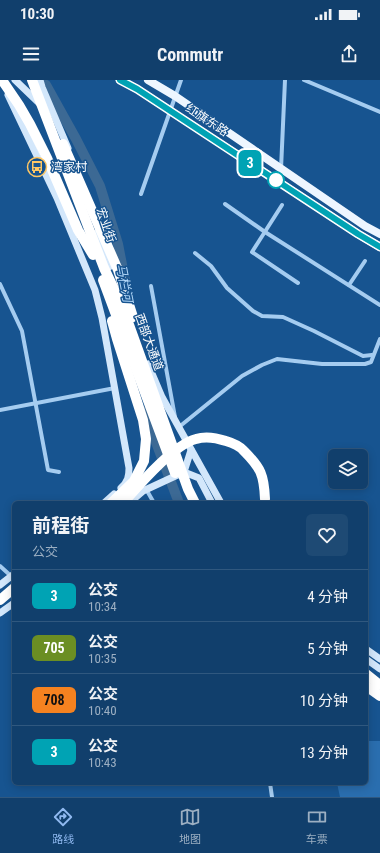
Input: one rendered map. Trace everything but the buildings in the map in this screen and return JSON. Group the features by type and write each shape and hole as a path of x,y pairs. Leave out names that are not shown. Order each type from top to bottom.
{"highway":[{"path":"1,80 19,105 30,124 47,158 78,230 93,255"},
{"name":"西部大通道","path":"32,80 104,268 123,308 192,501"},
{"name":"西部大通道","path":"20,81 93,255 192,501"},
{"path":"47,110 102,229 118,270 138,335 149,379"},
{"path":"103,280 116,339 143,420 146,439 144,460 134,481 113,501"},
{"path":"125,501 176,449 196,439 217,438 240,446 254,461 261,471 264,486 264,501"},
{"path":"0,600 12,590"},
{"path":"368,675 380,684"},
{"path":"368,687 380,696"}],"main road":[{"path":"1,80 57,198 95,290 102,318 129,468 129,475 126,484 106,501"},
{"name":"红旗东路","path":"120,80 170,110 380,247"},
{"name":"红旗东路","path":"148,80 175,96 365,226 380,234"},
{"path":"20,81 55,118"},
{"name":"宏业街","path":"41,83 71,153 110,272 162,398 220,501"},
{"path":"102,318 112,309 121,310 128,315"},
{"path":"184,472 191,450"},
{"path":"129,468 146,489"},
{"path":"131,501 146,489 184,472 199,478 211,501"},
{"path":"0,585 12,575"},
{"path":"0,613 12,604"},
{"path":"368,650 380,659"},
{"path":"368,660 380,669"}],"street":[{"path":"141,194 181,80"},
{"path":"281,169 285,80"},
{"path":"304,80 380,112"},
{"path":"225,204 265,232 380,305"},
{"path":"282,205 252,252 298,283"},
{"path":"194,253 211,266 227,288 253,311 262,316 283,317 364,356 372,355"},
{"path":"349,286 365,261"},
{"path":"0,284 22,331 48,470 59,472"},
{"path":"150,286 175,415 173,417"},
{"path":"179,427 237,379 262,365 277,359 322,364 365,364 371,362 372,355 380,339"},
{"path":"0,410 115,388"},
{"path":"146,489 153,501"},
{"path":"0,566 12,575"},
{"path":"270,785 272,797"}],"shaded area":[{"path":"368,741 380,741 380,797 340,797 337,785 368,785"}],"waterway":[{"name":"马栏河","path":"36,80 46,85 100,186 118,244 125,280"},
{"name":"马栏河","path":"148,410 154,437 178,501"}],"bus line":[{"name":"3","path":"120,80 137,89 380,247"}],"place":[{"name":"湾家村","path":"37,167"}]}
